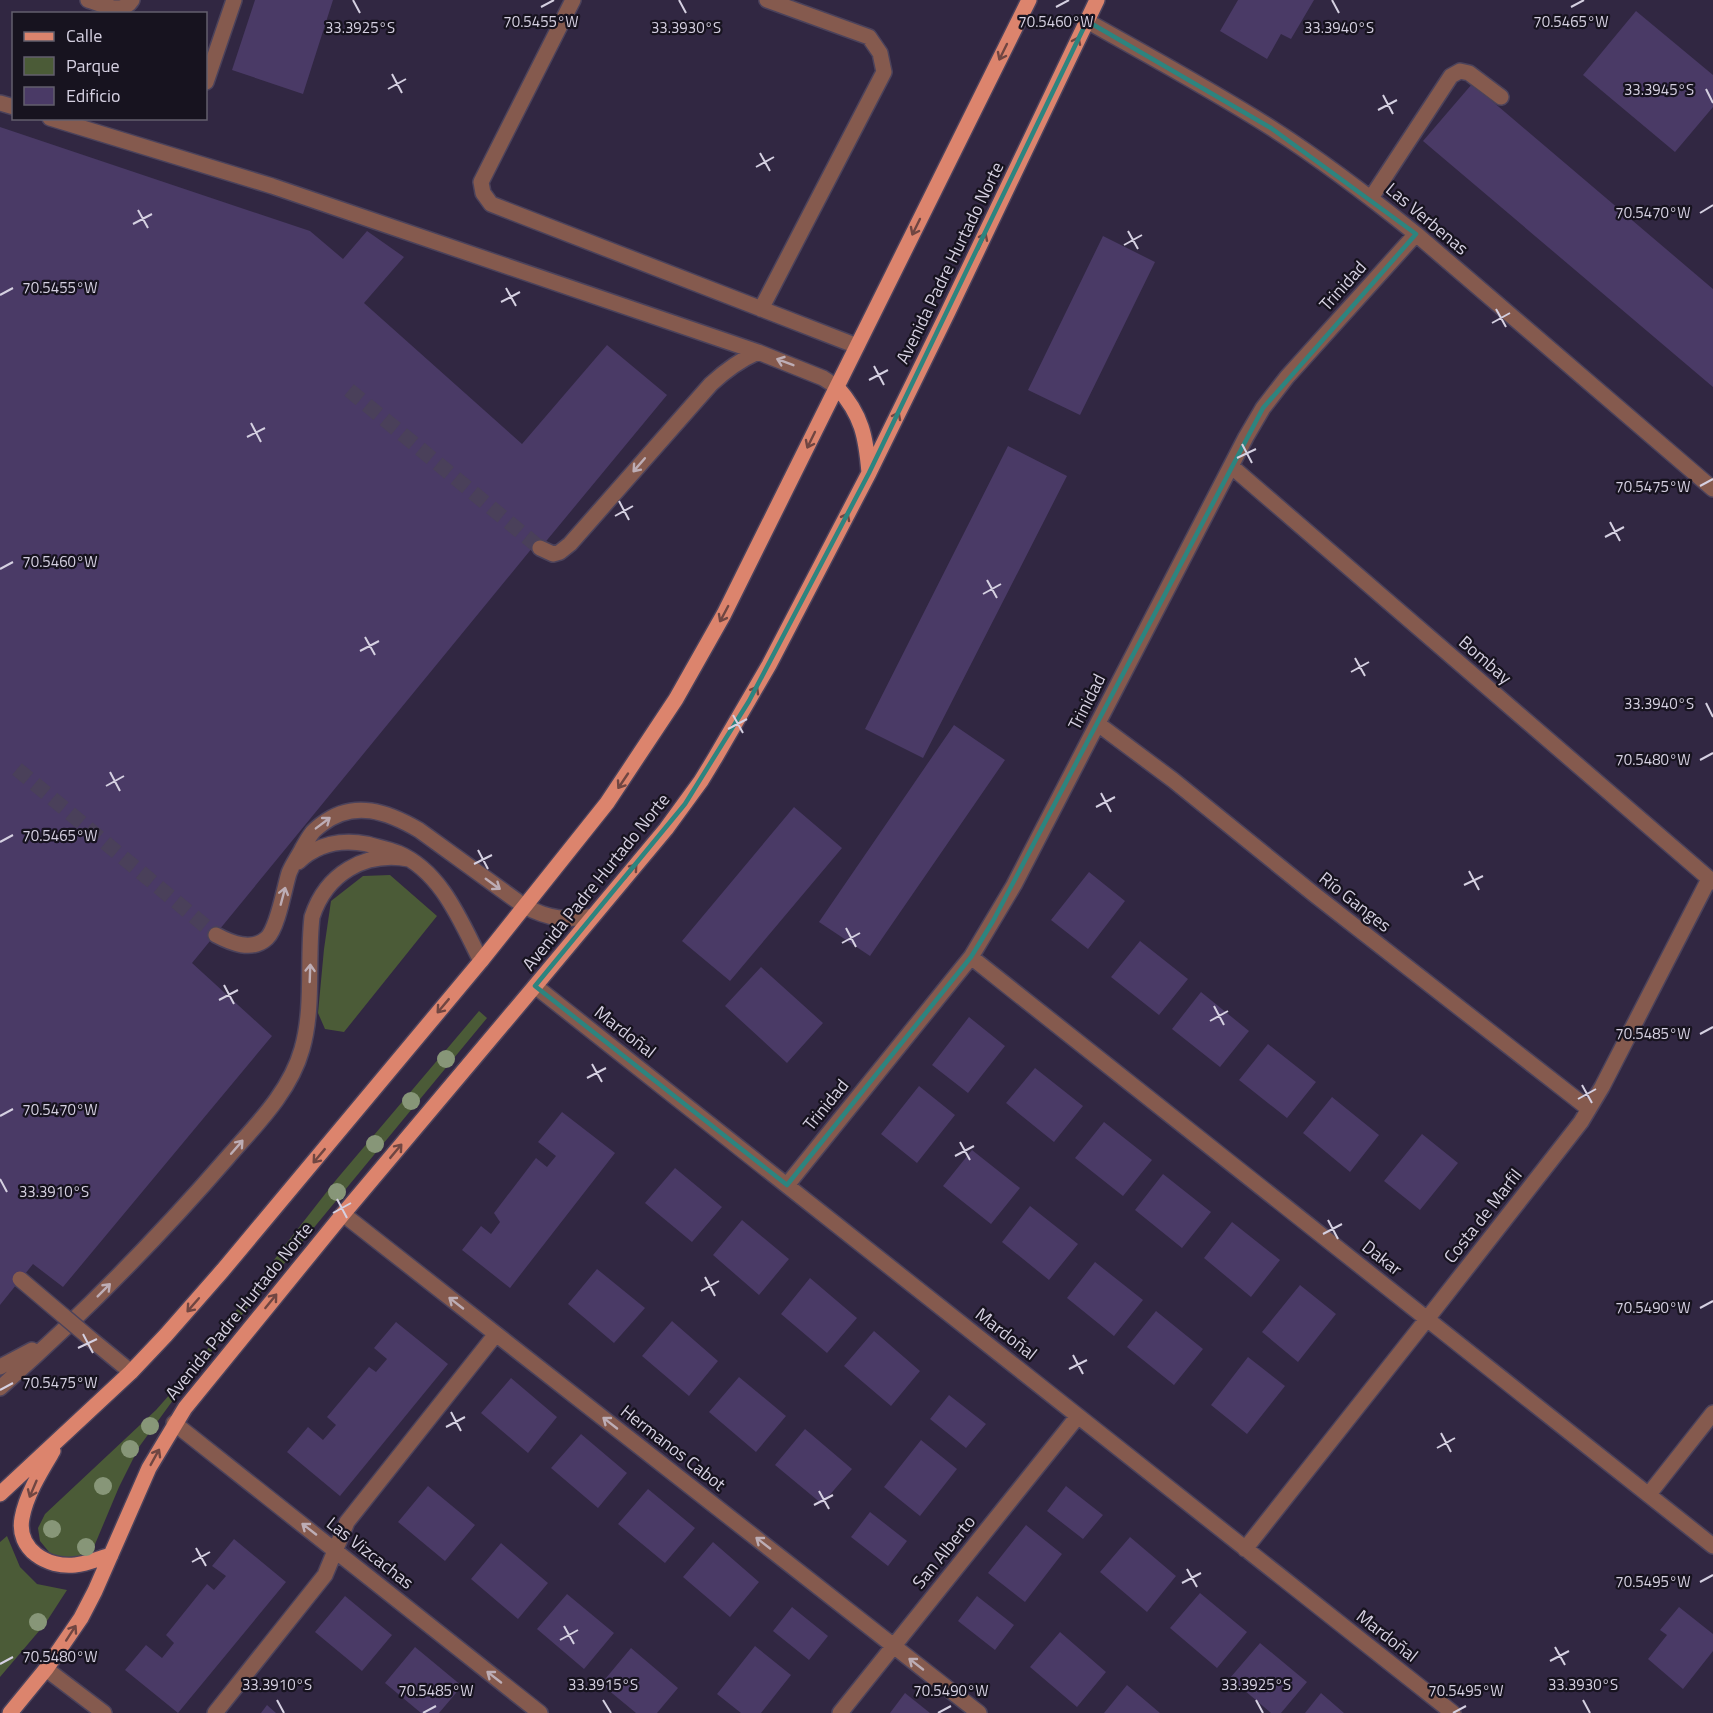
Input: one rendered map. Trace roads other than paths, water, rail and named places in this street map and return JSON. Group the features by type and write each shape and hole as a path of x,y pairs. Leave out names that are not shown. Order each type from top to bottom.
{"main road":[{"name":"Avenida Padre Hurtado Norte","path":"0,1494 131,1372 166,1335 481,961 607,803 676,699 724,614 1029,0"},
{"name":"Avenida Padre Hurtado Norte","path":"10,1713 46,1669 81,1618 149,1468 174,1423 343,1214 666,829 701,781 769,665 869,473 1097,0"},
{"path":"837,387 850,401 859,420 867,446 869,473"},
{"path":"60,1438 39,1474 27,1502 21,1521 24,1539 38,1556 53,1564 74,1565 111,1555"}],"street":[{"path":"88,0 119,9 129,5 132,0"},
{"path":"207,79 234,0"},
{"path":"573,0 481,182 483,193 491,204 857,346"},
{"path":"761,309 885,72 880,52 869,37 767,0"},
{"name":"Las Verbenas","path":"1087,21 1271,128 1371,198 1713,489"},
{"path":"1371,198 1451,76 1460,71 1469,73 1501,97"},
{"path":"57,120 272,186 758,352 823,378 837,387"},
{"name":"Trinidad","path":"787,1185 971,957 1014,885 1263,408 1287,377 1416,234"},
{"path":"540,548 553,554 560,552 570,544 711,384 730,367 758,352"},
{"name":"Bombay","path":"1231,466 1711,881"},
{"name":"Río Ganges","path":"1098,724 1173,780 1315,895 1589,1109"},
{"path":"216,935 234,944 248,945 267,938 273,928 290,870 312,832 328,819 353,810 380,812 403,821 419,830 524,906 540,914 557,919 593,916"},
{"path":"290,870 305,855 332,843 346,841 385,849 409,859 430,875 441,889 481,961"},
{"path":"0,1388 63,1331 138,1257 258,1123 286,1087 298,1061 306,1030 312,917 325,891 348,870 360,863 381,857 409,859"},
{"name":"Costa de Marfil","path":"1245,1548 1565,1144 1602,1087 1711,881"},
{"name":"Dakar","path":"971,957 1713,1546"},
{"name":"Mardoñal","path":"536,986 1452,1713"},
{"name":"Hermanos Cabot","path":"343,1214 979,1713"},
{"path":"20,1279 131,1372"},
{"path":"0,1367 63,1331"},
{"path":"215,1713 325,1575 347,1522 496,1334"},
{"path":"1649,1494 1713,1413"},
{"name":"San Alberto","path":"840,1713 1078,1416"},
{"name":"Las Vizcachas","path":"174,1423 540,1713"},
{"path":"46,1669 104,1713"}],"tunnel":[{"path":"349,390 540,548"},
{"path":"17,769 216,935"}]}
